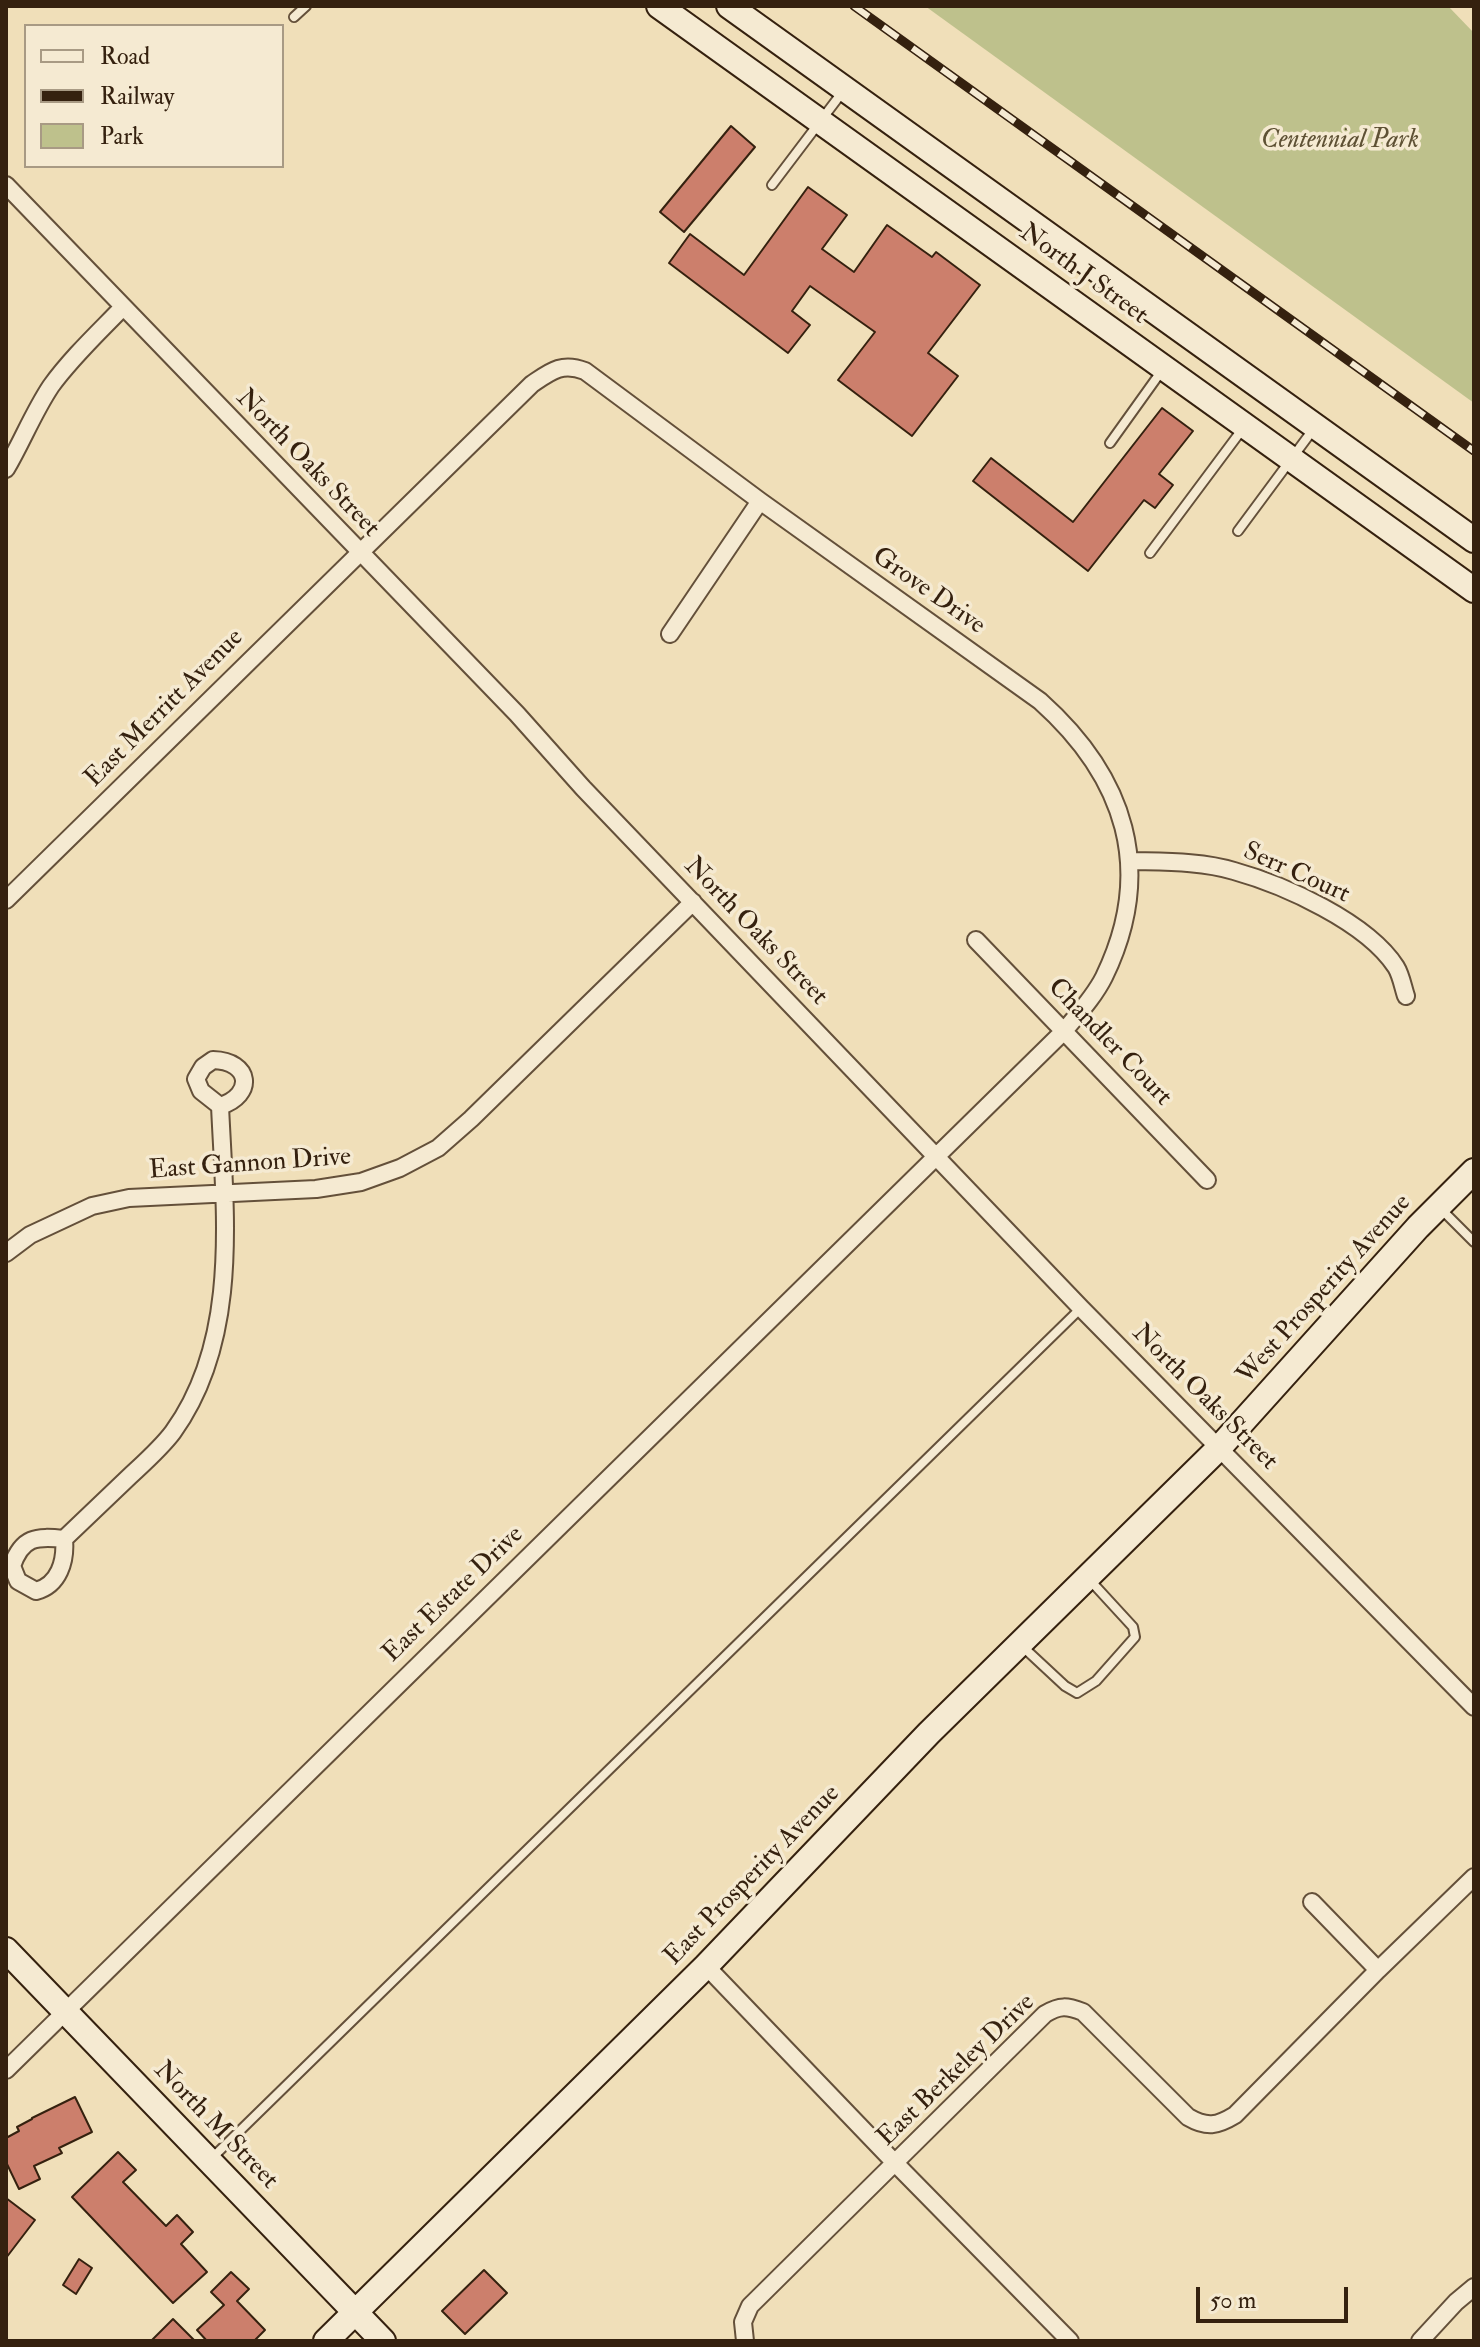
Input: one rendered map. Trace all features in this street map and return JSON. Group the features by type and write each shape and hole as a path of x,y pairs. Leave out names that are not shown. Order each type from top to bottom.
{"main road":[{"name":"North J Street","path":"659,6 1474,590"},
{"name":"North J Street","path":"729,6 1474,540"},
{"name":"West Prosperity Avenue","path":"1219,1448 1474,1171"},
{"name":"East Prosperity Avenue","path":"326,2341 706,1966 929,1733 1219,1448"},
{"name":"North M Street","path":"6,1950 383,2341"}],"street":[{"name":"North Oaks Street","path":"6,185 517,714 1081,1308 1474,1707"},
{"path":"6,469 31,417 52,386 123,307"},
{"name":"Grove Drive","path":"359,552 532,384 560,367 572,366 585,371 760,501 1040,701 1062,721 1081,742 1112,794 1125,827 1129,861 1124,914 1116,944 1104,978 1064,1031 936,1155"},
{"path":"670,634 760,501"},
{"name":"East Merritt Avenue","path":"6,900 359,552"},
{"name":"Serr Court","path":"1129,861 1185,863 1232,870 1313,903 1351,924 1380,948 1398,969 1406,996"},
{"name":"East Gannon Drive","path":"6,1253 30,1235 92,1206 129,1198 316,1189 361,1182 400,1168 438,1148 471,1119 693,902"},
{"name":"Chandler Court","path":"976,940 1207,1180"},
{"path":"64,1539 173,1432 209,1366 223,1290 224,1193 220,1106"},
{"name":"East Estate Drive","path":"6,2070 936,1155"},
{"name":"East Berkeley Drive","path":"744,2339 743,2322 750,2306 1045,2014 1057,2007 1067,2006 1083,2012 1188,2117 1212,2127 1235,2115 1474,1877"},
{"path":"1312,1902 1378,1970"},
{"path":"706,1966 1070,2341"},
{"path":"1420,2341 1474,2287"}],"lane":[{"path":"294,17 306,6"},
{"path":"772,185 844,89"},
{"path":"1110,443 1164,368"},
{"path":"1150,553 1245,426"},
{"path":"1238,531 1315,427"},
{"path":"1439,1207 1474,1242"},
{"path":"209,2161 1081,1308"},
{"path":"1020,1644 1065,1686 1077,1693 1096,1681 1135,1637 1133,1627 1088,1578"}],"green space":[{"name":"Centennial Park","path":"925,6 1448,6 1474,33 1474,403"}],"building":[{"path":"731,126 755,147 684,232 660,212"},
{"path":"808,187 847,215 822,249 854,272 887,225 932,257 936,252 980,285 928,353 958,376 912,436 838,380 875,332 810,286 792,311 810,325 788,353 669,263 690,234 744,275"},
{"path":"1162,408 1193,431 1159,474 1173,485 1155,508 1144,500 1088,571 973,481 991,458 1073,522"},
{"path":"75,2097 92,2132 59,2148 62,2153 34,2166 40,2179 19,2189 6,2162 6,2138 32,2118"},
{"path":"118,2152 136,2170 123,2182 166,2226 177,2215 193,2232 181,2244 207,2272 173,2303 72,2197"},
{"path":"6,2198 35,2220 6,2258"},
{"path":"79,2259 92,2268 76,2294 63,2285"},
{"path":"484,2270 507,2293 465,2334 442,2311"},
{"path":"231,2272 249,2289 237,2301 265,2330 254,2341 207,2341 197,2330 224,2305 211,2292"},
{"path":"173,2319 195,2341 151,2341"}],"railway":[{"path":"854,6 1474,451"}]}
